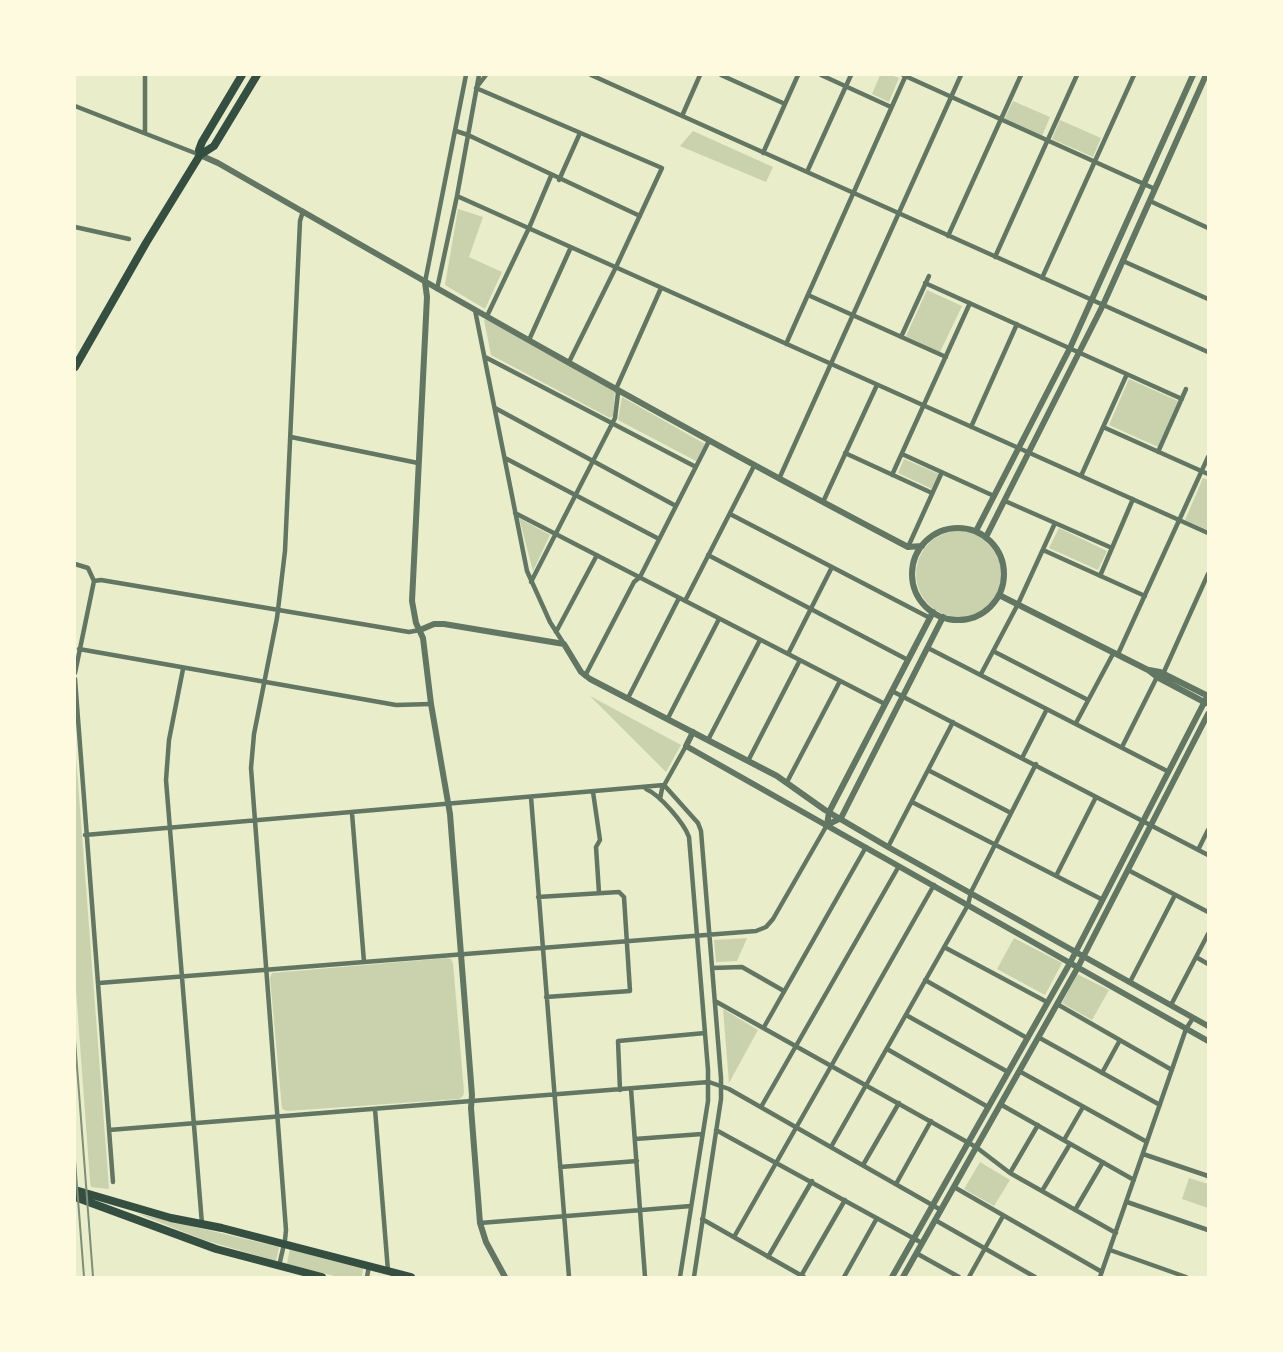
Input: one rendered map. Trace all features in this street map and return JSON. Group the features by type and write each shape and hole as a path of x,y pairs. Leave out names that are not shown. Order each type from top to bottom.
{"main road":[{"path":"200,155 202,142 242,75"},
{"path":"76,366 146,243 200,155 214,146 257,75"},
{"path":"75,1190 171,1218 285,1243 411,1277"},
{"path":"75,1197 194,1242 322,1277"}],"street":[{"path":"145,133 146,75"},
{"path":"466,75 425,282 427,297 412,601 414,615 423,638 431,704 448,805 480,1223 486,1242 505,1277"},
{"path":"427,297 437,289 479,75"},
{"path":"476,88 486,75"},
{"path":"591,75 1208,352"},
{"path":"682,116 700,75"},
{"path":"721,75 785,104"},
{"path":"763,153 798,75"},
{"path":"821,75 891,107"},
{"path":"807,172 851,75"},
{"path":"786,344 905,75 1155,189"},
{"path":"779,479 961,75"},
{"path":"948,236 1020,75"},
{"path":"995,257 1077,75"},
{"path":"1042,278 1134,75"},
{"path":"976,531 1070,348 1193,75"},
{"path":"986,537 1103,305 1206,75"},
{"path":"476,88 662,168 569,363"},
{"path":"75,106 218,163 437,289 754,466 908,547 915,560"},
{"path":"456,131 640,216"},
{"path":"559,180 580,133"},
{"path":"487,316 551,176"},
{"path":"457,196 1208,533"},
{"path":"1150,201 1208,228"},
{"path":"279,1266 286,1230 251,758 278,611 285,550 300,221 303,211"},
{"path":"75,227 129,239"},
{"path":"529,340 571,247"},
{"path":"1123,261 1208,299"},
{"path":"901,337 929,276"},
{"path":"926,283 1182,399"},
{"path":"531,582 613,423 618,393 616,389 661,288"},
{"path":"808,295 946,357"},
{"path":"892,475 970,303"},
{"path":"475,310 531,582 556,632 585,676 787,782 829,812 888,847 1208,1026"},
{"path":"971,427 1017,324"},
{"path":"485,357 696,467"},
{"path":"1081,476 1127,374"},
{"path":"823,502 877,385"},
{"path":"1158,452 1186,389"},
{"path":"495,408 676,506"},
{"path":"1103,427 1208,474"},
{"path":"291,437 418,463"},
{"path":"585,676 634,582 640,577 710,441"},
{"path":"845,453 932,493"},
{"path":"902,454 994,496"},
{"path":"1076,723 1145,596 1208,457"},
{"path":"504,458 659,539"},
{"path":"685,601 754,466"},
{"path":"908,547 942,472"},
{"path":"1100,576 1133,500"},
{"path":"1005,501 1112,548"},
{"path":"515,513 885,704"},
{"path":"730,514 931,615 965,619 979,615 991,606 999,595 1004,579 1003,563 997,549 986,537 976,531 963,528 943,530 921,546 912,576 921,600 931,615"},
{"path":"981,674 1018,604 1055,523"},
{"path":"908,547 921,546"},
{"path":"1043,550 1145,596"},
{"path":"556,632 597,555"},
{"path":"708,555 908,660"},
{"path":"75,564 88,568 93,581 75,673"},
{"path":"788,654 832,567"},
{"path":"1122,747 1160,675 1208,574"},
{"path":"93,581 101,580 409,632 434,624 444,624 564,644"},
{"path":"892,1277 1076,952 1207,699 999,595"},
{"path":"628,698 679,598"},
{"path":"99,983 627,940 756,932 768,925 827,825 829,812 931,615"},
{"path":"827,825 841,818 944,617"},
{"path":"668,718 719,619"},
{"path":"708,740 760,640"},
{"path":"928,648 1168,772"},
{"path":"79,649 396,705 431,704"},
{"path":"993,651 1088,700"},
{"path":"748,761 800,660"},
{"path":"183,669 167,753 167,787 202,1224"},
{"path":"75,679 112,1182"},
{"path":"787,782 840,681"},
{"path":"892,690 1208,855"},
{"path":"1022,758 1047,709"},
{"path":"903,1277 1084,956 1208,714"},
{"path":"888,847 953,722"},
{"path":"660,799 664,785 693,732"},
{"path":"686,746 1208,1041"},
{"path":"831,1147 968,905 971,892 1036,764"},
{"path":"928,770 1011,813"},
{"path":"85,835 664,785"},
{"path":"664,785 701,828 722,1085 694,1277"},
{"path":"644,788 660,799 688,835 709,1082 680,1277"},
{"path":"593,792 600,840 596,849 599,893"},
{"path":"531,797 569,1277"},
{"path":"1056,876 1096,797"},
{"path":"912,802 1102,900"},
{"path":"352,813 364,962"},
{"path":"1198,850 1208,830"},
{"path":"764,1027 866,847"},
{"path":"761,1107 900,866"},
{"path":"1128,870 1208,912"},
{"path":"734,1237 934,885"},
{"path":"538,897 619,892 624,897 630,991 546,998"},
{"path":"1130,982 1175,894"},
{"path":"1171,1005 1208,933"},
{"path":"944,947 1047,1002"},
{"path":"1196,957 1208,964"},
{"path":"712,968 742,967 784,990"},
{"path":"926,980 1027,1038"},
{"path":"715,1001 976,1147 1010,1173 1116,1233"},
{"path":"1057,1004 1172,1070"},
{"path":"906,1015 1008,1072"},
{"path":"954,1187 1101,1275 1186,1029 1193,1018"},
{"path":"621,1090 618,1041 705,1033"},
{"path":"1038,1037 1160,1105"},
{"path":"1102,1073 1120,1040"},
{"path":"887,1049 988,1107"},
{"path":"1019,1071 1147,1142"},
{"path":"109,1130 709,1082 722,1085 941,1210"},
{"path":"631,1089 645,1277"},
{"path":"863,1165 899,1103"},
{"path":"1000,1104 1134,1180"},
{"path":"1064,1140 1083,1107"},
{"path":"375,1109 388,1271"},
{"path":"896,1184 931,1121"},
{"path":"1010,1173 1038,1125"},
{"path":"716,1130 922,1243"},
{"path":"635,1139 702,1134"},
{"path":"1042,1191 1070,1144"},
{"path":"1143,1154 1208,1176"},
{"path":"560,1167 637,1161"},
{"path":"1075,1210 1102,1162"},
{"path":"768,1257 812,1182"},
{"path":"702,1219 803,1276 845,1200"},
{"path":"1127,1202 1208,1230"},
{"path":"480,1223 691,1206"},
{"path":"969,1277 1003,1215"},
{"path":"844,1277 877,1218"},
{"path":"935,1220 1035,1277"},
{"path":"1110,1250 1186,1277"},
{"path":"916,1253 959,1277"},
{"path":"367,1277 369,1266"}],"green space":[{"path":"880,75 899,78 889,102 872,94"},
{"path":"1013,101 1050,117 1042,136 1004,120"},
{"path":"1060,120 1101,138 1093,157 1052,139"},
{"path":"693,131 773,167 766,182 680,146"},
{"path":"458,209 483,217 469,257 502,272 485,309 445,285"},
{"path":"927,290 962,306 940,352 906,336"},
{"path":"486,319 615,391 613,416 610,418 491,355 484,320"},
{"path":"1129,379 1178,401 1158,447 1109,425"},
{"path":"622,397 705,444 696,461 618,420"},
{"path":"904,459 939,474 932,489 898,473"},
{"path":"1203,478 1208,480 1208,530 1185,520"},
{"path":"519,518 550,535 533,571"},
{"path":"1059,528 1107,551 1098,570 1049,548"},
{"path":"959,531 983,538 995,550 1002,574 995,598 983,610 959,617 935,610 923,598 916,574 923,550 935,538"},
{"path":"590,696 681,745 666,772"},
{"path":"75,743 109,1189 91,1187 90,1181 75,976"},
{"path":"747,938 737,961 716,962 714,940"},
{"path":"1014,938 1062,963 1045,995 997,969"},
{"path":"447,958 453,963 463,1096 459,1099 287,1111 282,1109 270,978 272,973"},
{"path":"1077,974 1109,990 1092,1020 1062,1003"},
{"path":"723,1009 758,1030 729,1083"},
{"path":"980,1162 1010,1180 994,1206 964,1189"},
{"path":"1189,1178 1208,1184 1208,1208 1182,1199"},
{"path":"136,1213 279,1247 276,1261 204,1240"},
{"path":"290,1248 363,1268 362,1277 338,1277 287,1264"}],"railway":[{"path":"75,1040 93,1277"},
{"path":"75,1160 84,1277"}]}
